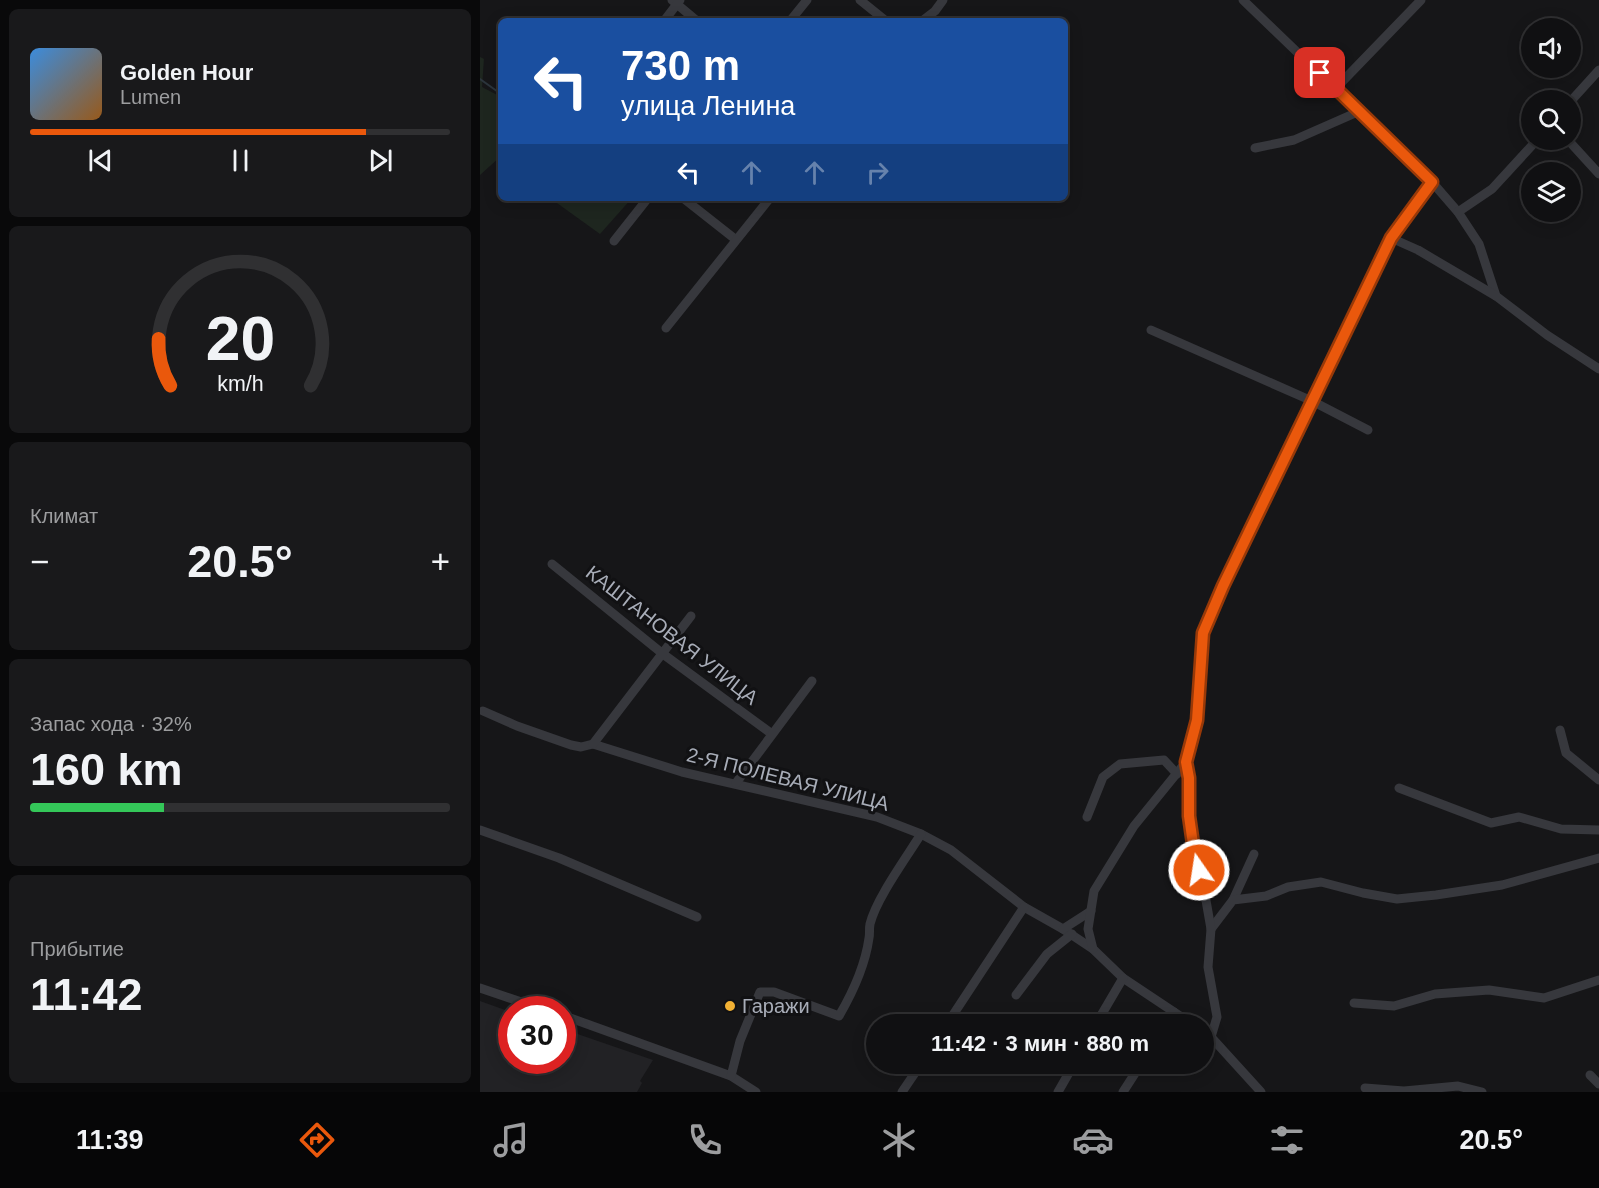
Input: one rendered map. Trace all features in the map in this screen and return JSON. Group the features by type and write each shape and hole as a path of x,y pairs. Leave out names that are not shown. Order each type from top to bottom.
{"street":[{"path":"792,18 807,0"},
{"path":"860,0 882,18"},
{"path":"926,18 943,0"},
{"path":"1243,0 1360,111 1432,182 1458,212 1479,244 1496,296"},
{"path":"1336,88 1421,0"},
{"path":"666,18 676,1 694,18"},
{"path":"1581,90 1599,70"},
{"path":"1254,148 1294,140 1360,111"},
{"path":"1458,212 1492,189 1528,150"},
{"path":"1577,150 1599,174"},
{"path":"1094,949 1088,929 1094,891 1128,836 1186,762 1197,720 1203,633 1217,599 1391,238 1432,182"},
{"path":"614,242 646,201"},
{"path":"687,201 735,239"},
{"path":"666,328 767,201"},
{"path":"1391,238 1418,250 1496,296 1547,335 1599,369"},
{"path":"1151,330 1312,401 1368,430"},
{"name":"КАШТАНОВАЯ УЛИЦА","path":"552,564 663,654 772,734"},
{"path":"593,744 691,616"},
{"path":"736,783 812,681"},
{"name":"2-Я ПОЛЕВАЯ УЛИЦА","path":"483,711 571,745 581,747 593,744 682,772 877,817 921,834 951,850 1024,908 1067,931 1094,949 1123,978 1177,1014"},
{"path":"1560,730 1566,753 1599,780"},
{"path":"1087,818 1103,777 1120,764 1164,760 1177,774"},
{"path":"1186,762 1189,778 1189,816 1194,851 1211,929 1208,967 1217,1017 1214,1022"},
{"path":"1399,788 1491,823 1519,817 1560,829 1599,830"},
{"path":"480,830 559,858 698,917"},
{"path":"731,1076 740,1041 760,993 774,992 839,1016 862,969 870,936 869,926 877,906 921,834"},
{"path":"1211,929 1233,900 1254,854"},
{"path":"1233,900 1266,896 1288,887 1321,882 1397,899 1436,895 1502,885 1599,858"},
{"path":"954,1014 1024,908"},
{"path":"1016,995 1067,931 1091,911"},
{"path":"1102,1014 1123,978"},
{"path":"1354,1003 1394,1006 1435,994 1489,990 1544,998 1599,980"},
{"path":"480,988 504,996"},
{"path":"576,1020 731,1076 756,1092"},
{"path":"1214,1042 1260,1092"},
{"path":"902,1092 914,1074"},
{"path":"1058,1092 1068,1074"},
{"path":"1123,1092 1135,1074"},
{"path":"1590,1075 1599,1084"},
{"path":"1365,1088 1404,1091 1458,1086 1482,1092"}],"shaded area":[{"path":"480,57 484,59 482,87 498,95 498,159 480,175"},
{"path":"554,201 629,201 600,234"},
{"path":"480,1001 498,1007 498,1074 576,1074 576,1033 653,1060 640,1081 642,1083 637,1092 480,1092"}],"waterway":[{"path":"480,79 498,92"}],"place":[{"name":"Гаражи","path":"730,1006"}],"route":[{"path":"1199,870 1189,816 1189,778 1186,762 1197,720 1203,633 1223,586 1391,238 1432,182 1320,73"}]}
